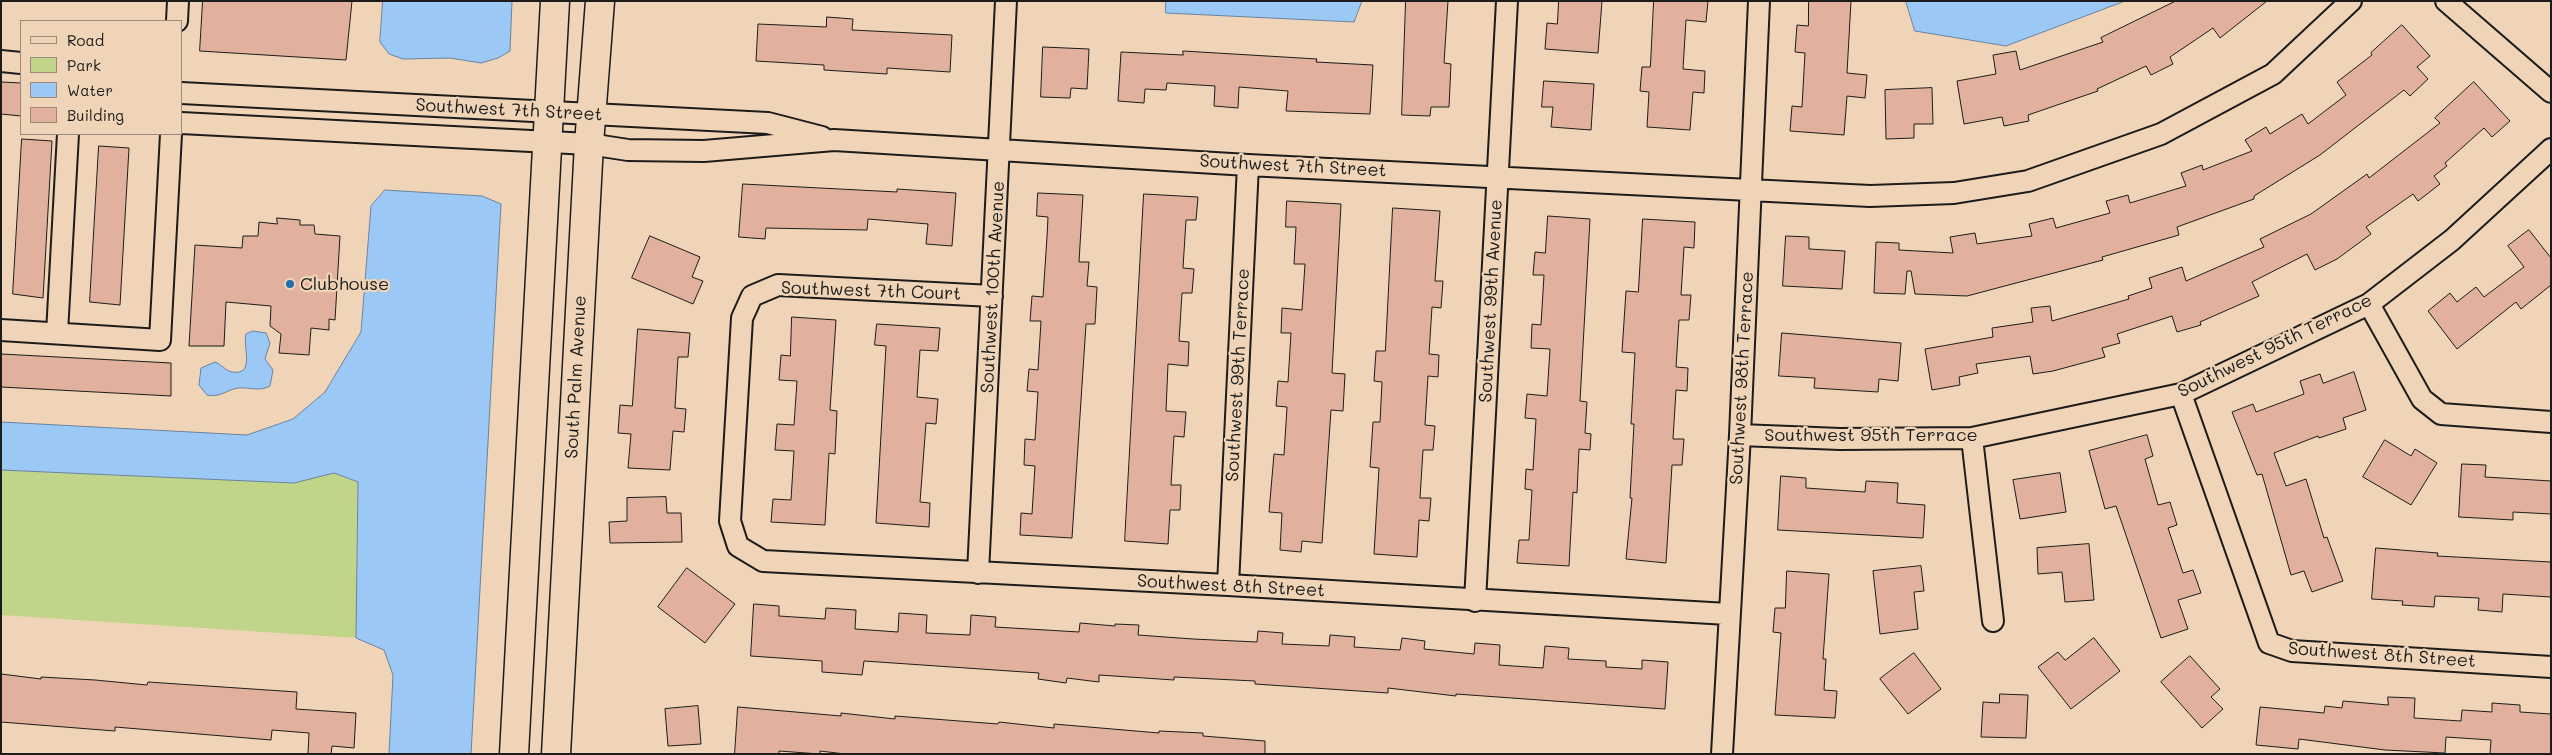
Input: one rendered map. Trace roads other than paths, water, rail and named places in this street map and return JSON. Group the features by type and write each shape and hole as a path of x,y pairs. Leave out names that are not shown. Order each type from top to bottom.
{"main road":[{"path":"514,754 555,1"},
{"name":"South Palm Avenue","path":"556,754 589,144 600,1"}],"street":[{"path":"177,20 178,1"},
{"name":"Southwest 100th Avenue","path":"978,574 1006,1"},
{"name":"Southwest 99th Avenue","path":"1475,601 1507,1"},
{"name":"Southwest 98th Terrace","path":"1722,754 1728,614 1740,435 1759,1"},
{"name":"Southwest 7th Street","path":"182,123 589,144 628,150 704,151 834,140 1248,165 1752,188 1870,196 1954,193 2028,181 2161,134 2273,74 2351,1"},
{"path":"2446,1 2551,92"},
{"path":"1,61 20,63"},
{"name":"Southwest 7th Street","path":"182,93 768,123 834,140"},
{"path":"239,125 240,97"},
{"path":"340,102 340,131"},
{"path":"57,333 68,135"},
{"path":"1,330 160,340 171,135"},
{"name":"Southwest 95th Terrace","path":"1740,435 1840,439 1972,438 2181,394 2369,304 2452,240 2551,149"},
{"name":"Southwest 99th Terrace","path":"1228,584 1248,165"},
{"name":"Southwest 7th Court","path":"738,546 730,521 742,318 752,296 778,285 992,296"},
{"path":"2369,304 2422,399 2441,414 2551,422"},
{"name":"Southwest 8th Street","path":"2181,394 2268,643 2292,651 2551,667"},
{"path":"1972,438 1993,621"},
{"name":"Southwest 8th Street","path":"738,546 763,561 978,574 1228,584 1475,601 1728,614"}],"water":[{"path":"383,1 512,1 510,51 498,58 481,63 450,58 403,59 389,54 380,42"},
{"path":"1166,1 1362,1 1354,22 1166,13"},
{"path":"1906,1 2125,1 2006,46 1915,31"},
{"path":"385,190 482,196 501,204 471,754 389,754 393,675 384,650 356,638 358,482 334,473 294,483 1,470 1,422 247,435 293,419 325,392 361,332 371,206"},
{"path":"253,331 266,333 270,343 265,359 273,370 270,386 258,389 238,388 219,395 207,395 199,385 201,368 215,362 232,372 239,372 244,369 247,359 246,334"}],"place":[{"name":"Clubhouse","path":"290,284"}]}
